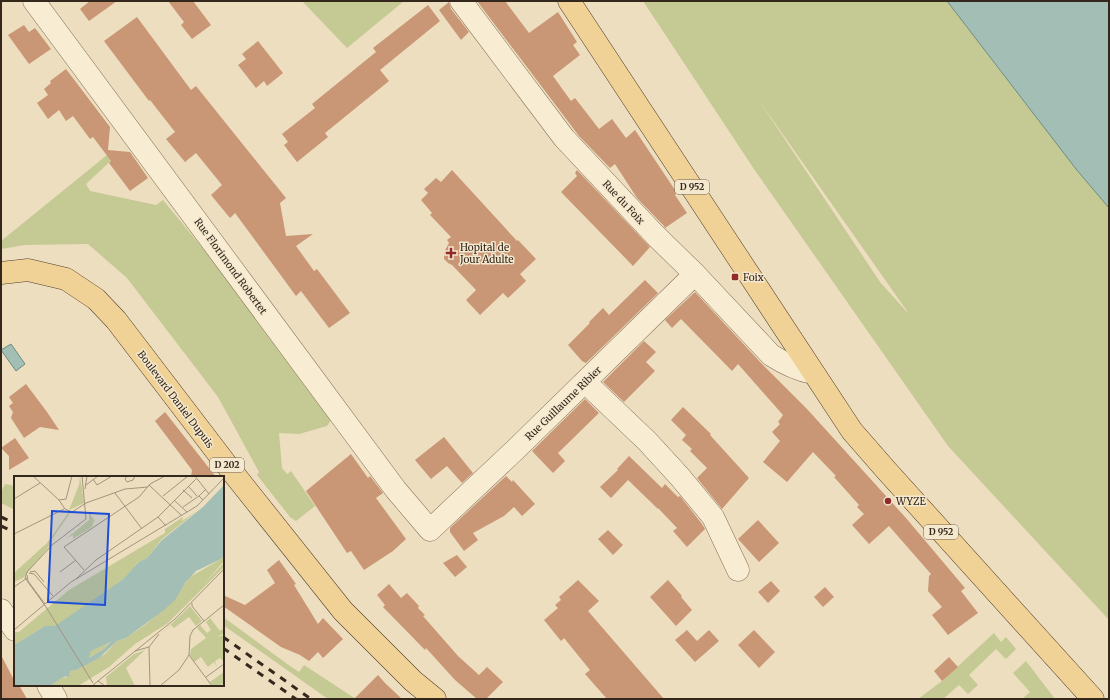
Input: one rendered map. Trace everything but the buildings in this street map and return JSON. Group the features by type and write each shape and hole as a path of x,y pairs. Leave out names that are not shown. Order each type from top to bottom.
{"main road":[{"name":"D 952","path":"569,1 852,431 1081,691 1093,699"},
{"name":"Boulevard Daniel Dupuis","path":"1,273 28,270 66,279 96,299 116,320 226,464 343,611 413,681 435,699"}],"street":[{"name":"Rue Florimond Robertet","path":"34,1 396,490 430,530"},
{"name":"Rue du Foix","path":"461,1 564,138 655,236 695,274 771,355 784,364 800,371 813,373"},
{"name":"Rue Guillaume Ribier","path":"430,530 516,449 695,274"},
{"path":"585,382 647,441 713,517 738,570"},
{"path":"1,610 14,629"},
{"path":"49,686 56,699"}],"green space":[{"path":"302,1 404,1 347,48"},
{"path":"643,1 947,1 1076,169 1109,208 1109,620 948,446 754,169","holes":["758,99 907,311 880,282"]},
{"path":"112,151 118,154 86,184 90,191 156,205 163,200 219,268 331,420 327,426 299,434 279,433 282,468 287,474 291,471 315,506 296,521 290,517 257,475 259,472 218,397 127,278 88,244 25,245 1,249 1,241"},
{"path":"5,484 14,486 14,510 1,503 1,492"},
{"path":"224,618 299,672 304,665 356,699 328,699 224,626"},
{"path":"994,633 1001,642 1006,637 1016,649 1006,659 996,649 969,675 978,685 968,694 959,685 943,699 918,699 942,681"},
{"path":"1026,661 1055,699 1022,699 1030,692 1013,673"}],"water":[{"path":"947,1 1109,1 1109,208 1076,169"},
{"path":"11,344 25,364 16,371 1,350"}],"railway":[{"path":"1,517 14,523"},
{"path":"1,526 14,532"},
{"path":"224,638 311,699"},
{"path":"224,649 296,699"}],"place":[{"name":"Hopital de Jour Adulte","path":"451,253"},
{"name":"Foix","path":"735,277"},
{"name":"WYZE","path":"888,501"}]}
